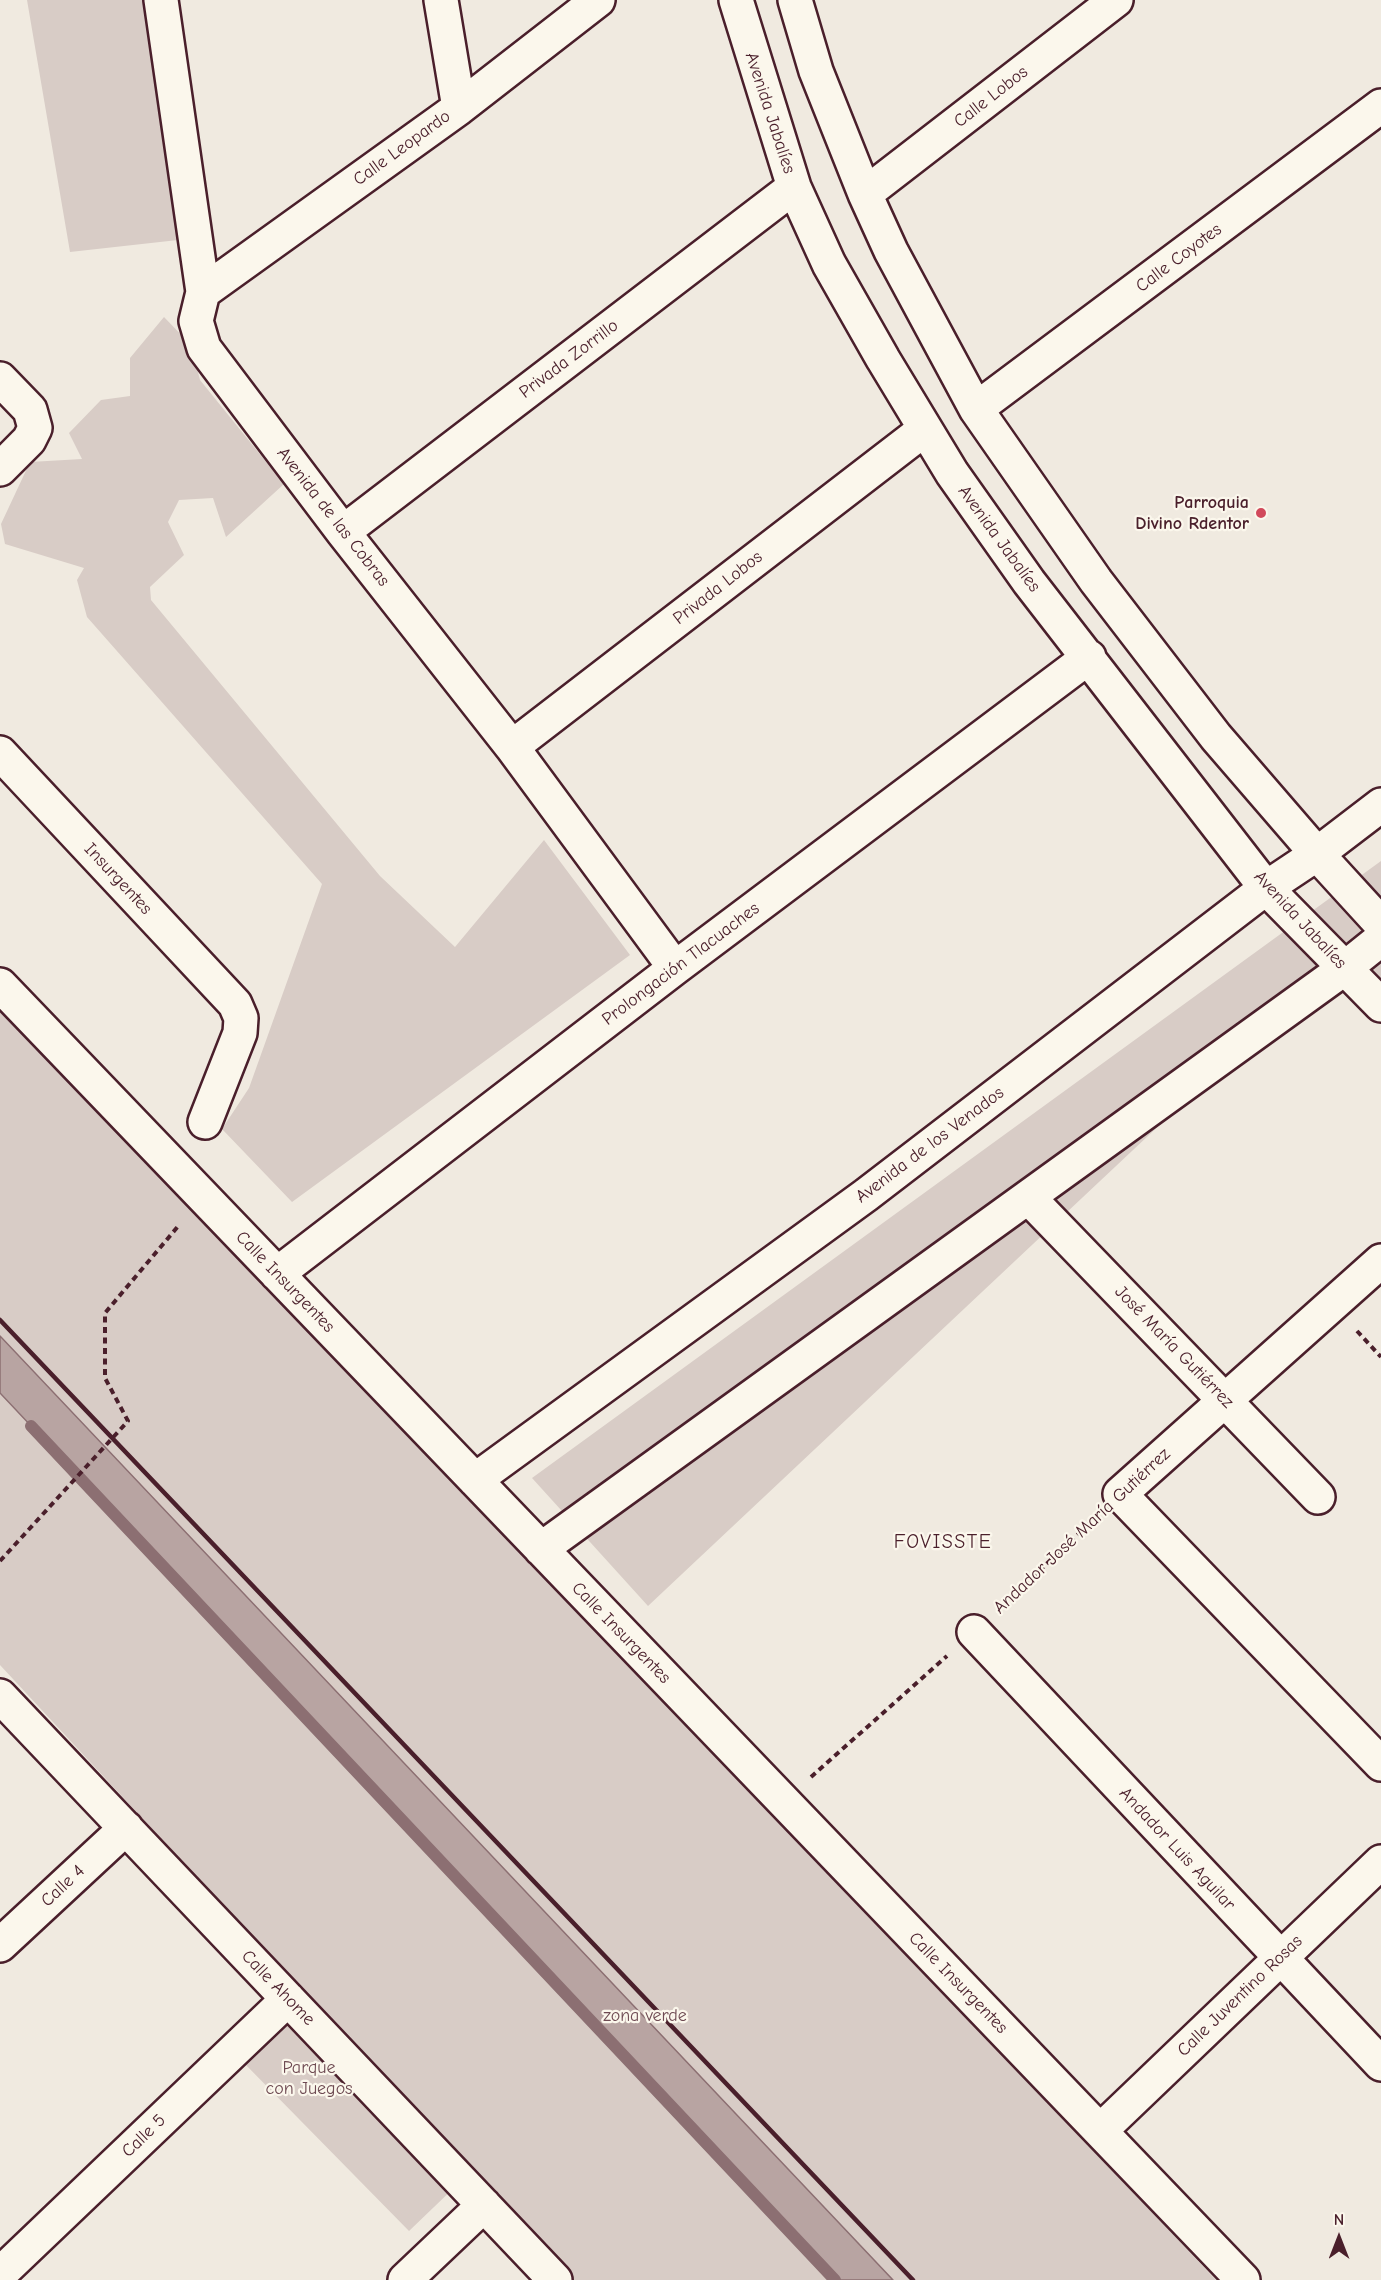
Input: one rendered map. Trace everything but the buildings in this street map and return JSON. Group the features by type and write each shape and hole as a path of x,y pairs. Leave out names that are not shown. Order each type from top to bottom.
{"street":[{"name":"Avenida de las Cobras","path":"160,0 203,292 196,321 204,348 512,747 675,968"},
{"path":"441,0 459,108"},
{"name":"Calle Leopardo","path":"203,292 459,108 598,0"},
{"name":"Avenida Jabalíes","path":"736,0 794,187 829,264 952,473 1029,582 1266,888 1381,1005"},
{"path":"795,0 816,71 865,194 891,251 976,409 1096,581 1216,736 1317,854 1381,924"},
{"name":"Calle Lobos","path":"865,194 1116,0"},
{"name":"Calle Coyotes","path":"976,409 1381,106"},
{"name":"Privada Zorrillo","path":"344,532 794,187"},
{"path":"0,379 30,410 35,428 29,440 0,469"},
{"name":"Privada Lobos","path":"512,747 925,429"},
{"name":"Prolongación Tlacuaches","path":"277,1274 675,968 1089,657"},
{"name":"Insurgentes","path":"0,753 235,1004 241,1018 240,1033 205,1122"},
{"name":"Avenida de los Venados","path":"475,1480 866,1195 1266,888 1317,854 1381,804"},
{"path":"542,1549 1345,968 1381,939"},
{"name":"Calle Insurgentes","path":"0,985 1243,2280"},
{"name":"José María Gutiérrez","path":"1028,1197 1318,1497"},
{"name":"Andador José María Gutiérrez","path":"1120,1494 1381,1260"},
{"path":"1120,1494 1381,1764"},
{"name":"Andador Luis Aguilar","path":"974,1632 1381,2064"},
{"name":"Calle Ahome","path":"0,1696 555,2280"},
{"name":"Calle 4","path":"0,1945 126,1828"},
{"name":"Calle Juventino Rosas","path":"1100,2131 1381,1862"},
{"name":"Calle 5","path":"0,2274 288,1999"},
{"path":"405,2280 484,2205"}],"path":[{"path":"0,1561 128,1421 105,1378 105,1313 164,1242 205,1198"},
{"name":"Andador José María Gutiérrez","path":"784,1802 974,1632 1120,1494"}],"green space":[{"path":"27,0 144,0 181,182 178,240 70,252"},
{"path":"164,317 191,345 200,380 284,484 226,537 213,498 179,500 168,522 184,555 150,587 151,600 380,876 455,947 544,840 630,955 292,1202 222,1129 249,1088 322,884 87,617 77,580 84,568 5,544 1,524 30,462 82,459 69,433 101,400 130,396 130,358"},
{"path":"1381,861 1381,1012 1333,962 648,1606 532,1478"},
{"name":"zona verde","path":"0,997 1216,2280 571,2280 0,1665"},
{"name":"Parque con Juegos","path":"296,2012 459,2183 409,2231 243,2062"}],"shaded area":[{"path":"0,1336 893,2280 835,2280 0,1393"}],"waterway":[{"path":"31,1426 835,2280"}],"railway":[{"path":"0,1320 913,2280"}],"place":[{"name":"Parroquia Divino Rdentor","path":"1261,513"}],"district":[{"name":"FOVISSTE","path":"943,1542"}]}
